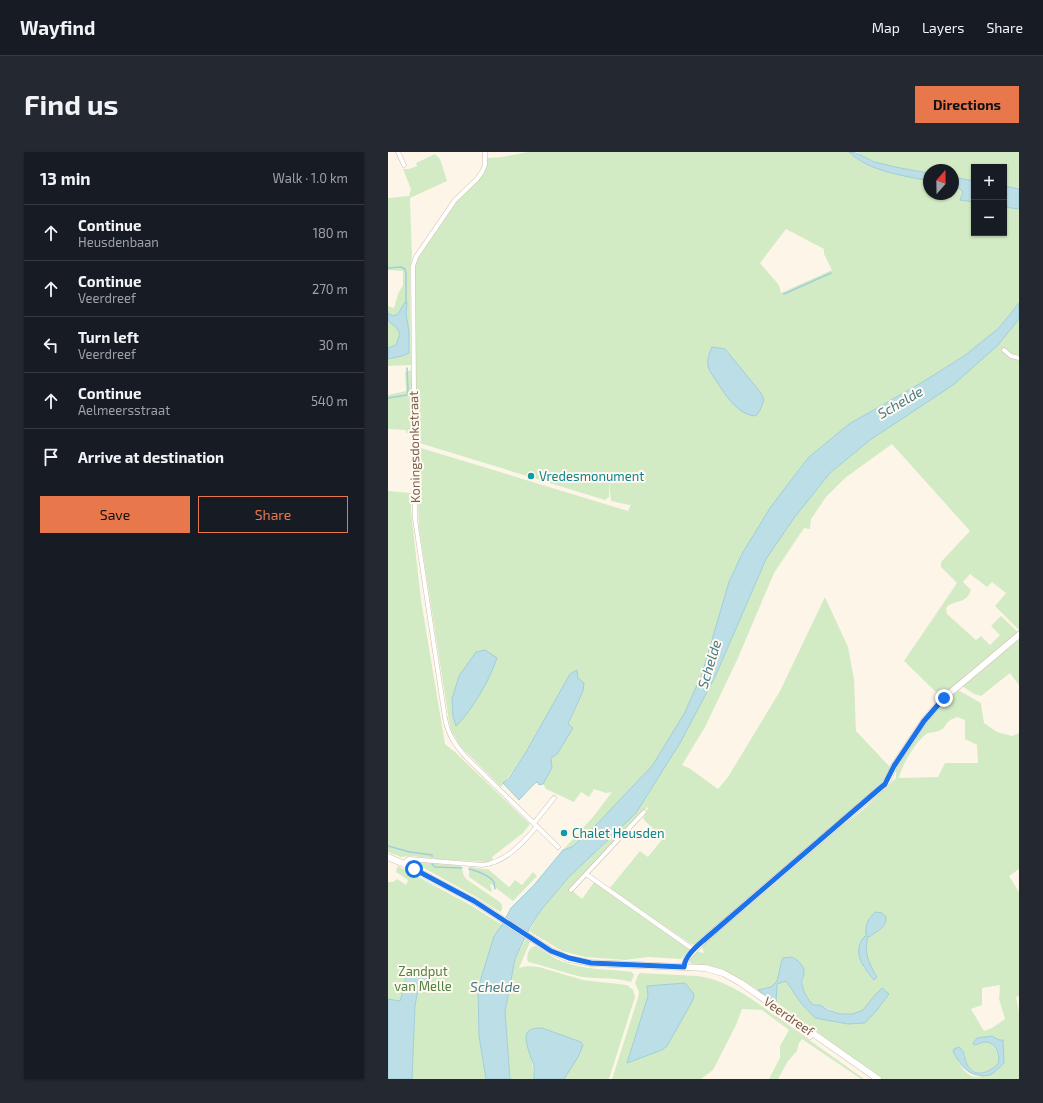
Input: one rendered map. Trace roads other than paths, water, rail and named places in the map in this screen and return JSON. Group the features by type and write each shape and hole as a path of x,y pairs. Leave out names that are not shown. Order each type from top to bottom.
{"main road":[{"path":"684,967 686,960 704,940 881,788 888,780 894,766 924,721 944,698 1019,636"},
{"name":"Veerdreef","path":"388,857 474,901 560,955 578,961 591,963 684,967 717,975 730,981 878,1079"},
{"name":"Veerdreef","path":"801,1028 870,1079"}],"street":[{"path":"398,152 404,165"},
{"name":"Koningsdonkstraat","path":"486,152 485,165 482,172 450,207 416,258 412,270 415,519 447,728 455,745 467,758 558,847"},
{"path":"1004,350 1011,356 1019,358"},
{"path":"404,864 410,859 482,865 491,863 518,847 536,825 554,798"},
{"path":"571,890 643,814"},
{"path":"586,874 694,950"}],"water":[{"path":"849,152 856,153 882,164 923,172 923,180 887,172 857,159"},
{"path":"959,178 971,180 971,202 960,200 963,192 959,188"},
{"path":"1007,187 1019,189 1019,209 1007,207"},
{"path":"405,302 407,302 406,314 409,331 409,353 388,359 388,348 396,345 400,334 396,327 388,321 388,313 393,316 398,314"},
{"name":"Schelde","path":"1019,303 1019,319 998,345 953,385 870,440 830,473 794,518 766,559 715,677 680,743 636,813 568,878 541,910 530,927 515,959 505,1012 510,1079 486,1079 479,1036 478,988 494,936 511,908 534,885 563,850 572,847 595,826 652,766 684,714 702,674 729,582 743,552 770,508 808,458 849,424 921,383 964,356 999,328"},
{"path":"712,347 725,349 761,393 764,400 756,416 749,415 737,408 727,397 712,374 709,369 708,360"},
{"path":"485,650 497,658 494,666 474,703 456,726 453,716 452,699 459,676 476,652"},
{"path":"577,670 578,678 584,683 583,691 568,724 573,728 557,754 551,758 552,768 543,784 539,785 538,782 535,783 519,800 503,783 509,778 526,752 570,674"},
{"path":"876,912 882,913 886,917 886,921 883,927 869,937 866,935 866,928 869,919"},
{"path":"865,936 868,938 866,948 868,958 877,977 874,980 860,959 859,948"},
{"path":"792,957 799,962 803,968 803,989 807,998 813,1005 820,1005 828,1010 840,1014 853,1014 863,1010 882,988 889,994 865,1023 848,1024 815,1018 801,1003 786,981 777,984 776,1002 758,990 771,987 777,981 783,958"},
{"path":"408,972 419,973 428,980 423,988 418,989 415,1006 412,1079 388,1079 388,999 400,1001"},
{"path":"685,983 694,994 693,1000 667,1046 662,1050 627,1063 648,996 647,986"},
{"path":"542,1028 581,1042 583,1045 578,1057 564,1079 534,1079 534,1066 527,1045 526,1036 530,1030"},
{"path":"992,1036 999,1040 1003,1040 1004,1063 990,1075 983,1076 971,1073 959,1062 953,1051 954,1049 959,1047 961,1049 964,1053 967,1064 973,1072 986,1072 998,1064 999,1057 997,1050 993,1044 990,1043 984,1042 974,1045 973,1043 977,1038"}],"waterway":[{"path":"388,268 401,267 405,269 406,303"},
{"path":"784,294 831,273"},
{"path":"388,398 407,395 407,368"},
{"path":"388,846 410,852 432,855 432,857"},
{"path":"432,864 435,867 462,868"},
{"path":"469,869 489,877 494,882 495,889"}],"place":[{"name":"Vredesmonument","path":"531,476"},
{"name":"Chalet Heusden","path":"564,833"}],"park label":[{"name":"Zandput van Melle","path":"423,978"}]}
